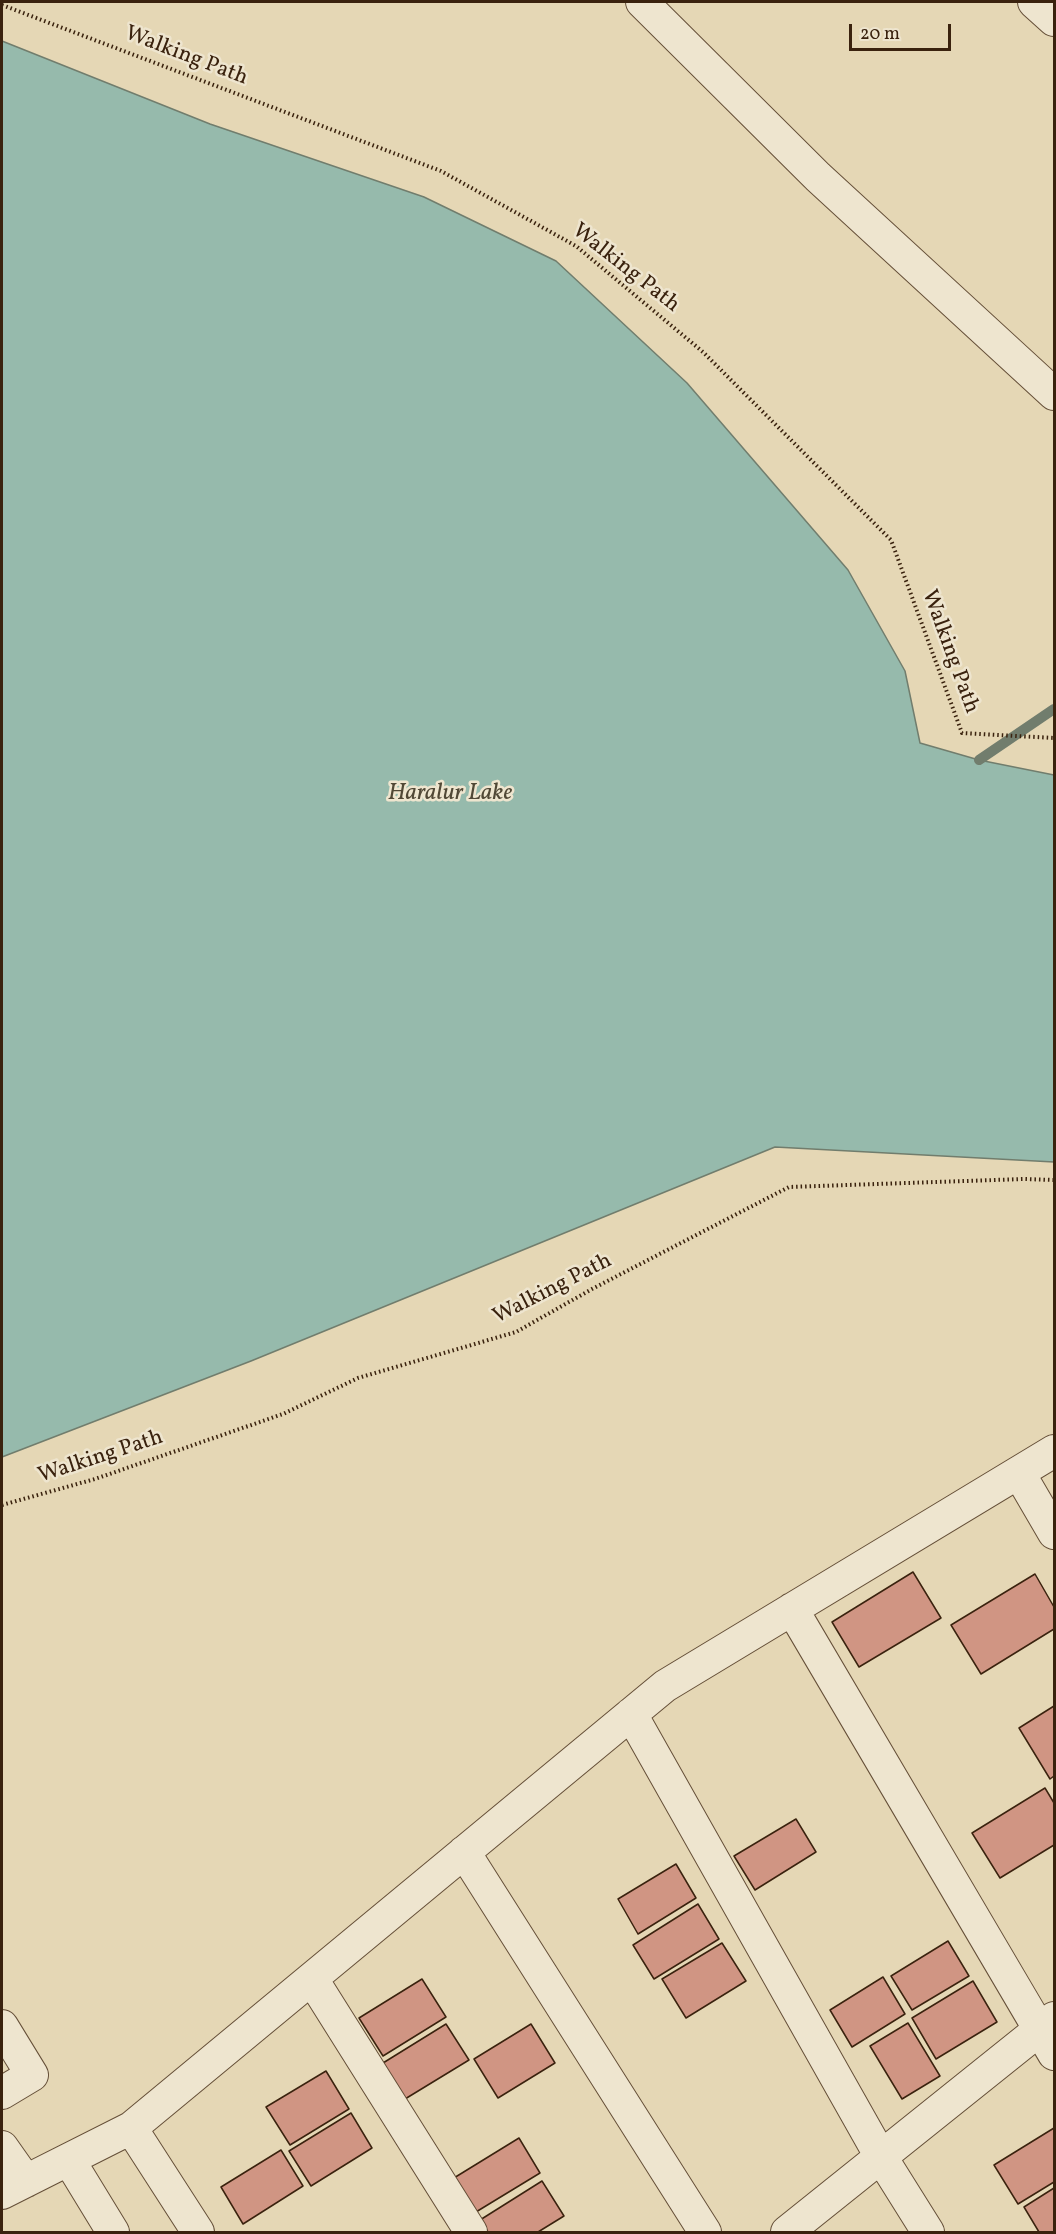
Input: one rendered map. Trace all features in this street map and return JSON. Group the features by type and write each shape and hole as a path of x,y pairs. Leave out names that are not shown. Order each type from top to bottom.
{"street":[{"path":"642,2 818,177 1054,394"},
{"path":"1034,2 1054,20"},
{"path":"2,2147 14,2187 131,2128 664,1686 1054,1450"},
{"path":"1018,1473 1054,1533"},
{"path":"787,2232 881,2157 1050,2034 792,1609"},
{"path":"632,1714 881,2157 928,2232"},
{"path":"464,1852 705,2232"},
{"path":"312,1979 471,2232"},
{"path":"2,2026 32,2075 2,2093"},
{"path":"131,2128 198,2232"},
{"path":"69,2160 113,2232"}],"path":[{"name":"Walking Path","path":"2,5 441,171 576,246 703,352 891,540 962,733 1054,738"},
{"name":"Walking Path","path":"2,1505 95,1479 283,1414 358,1378 516,1332 592,1288 789,1187 1054,1180"}],"water":[{"name":"Haralur Lake","path":"2,41 210,124 424,197 556,261 687,383 848,570 905,671 920,743 979,760 1054,775 1054,1162 775,1147 251,1361 2,1457"}],"building":[{"path":"913,1572 941,1618 859,1667 832,1622"},
{"path":"1035,1574 1054,1607 1054,1629 981,1674 951,1625"},
{"path":"1054,1706 1054,1776 1050,1779 1019,1728"},
{"path":"1045,1788 1054,1803 1054,1845 1000,1878 972,1833"},
{"path":"796,1819 816,1852 755,1890 734,1856"},
{"path":"676,1864 696,1898 638,1934 618,1899"},
{"path":"698,1904 719,1939 654,1979 633,1945"},
{"path":"948,1941 969,1976 912,2010 891,1976"},
{"path":"722,1943 746,1981 686,2018 662,1979"},
{"path":"883,1977 905,2014 852,2047 830,2010"},
{"path":"422,1979 446,2017 383,2056 359,2018"},
{"path":"973,1981 997,2022 936,2059 912,2018"},
{"path":"908,2023 940,2076 902,2099 870,2046"},
{"path":"446,2024 469,2060 405,2099 383,2063"},
{"path":"531,2024 555,2063 498,2098 474,2059"},
{"path":"326,2071 349,2109 290,2145 266,2107"},
{"path":"351,2113 372,2148 311,2186 289,2151"},
{"path":"1054,2128 1054,2182 1018,2204 994,2165"},
{"path":"519,2138 540,2173 471,2215 449,2181"},
{"path":"281,2150 303,2186 243,2224 221,2187"},
{"path":"542,2181 564,2216 538,2232 488,2232 480,2220"},
{"path":"1054,2188 1054,2232 1039,2232 1024,2207"}],"waterway":[{"path":"979,760 1054,709"}]}
